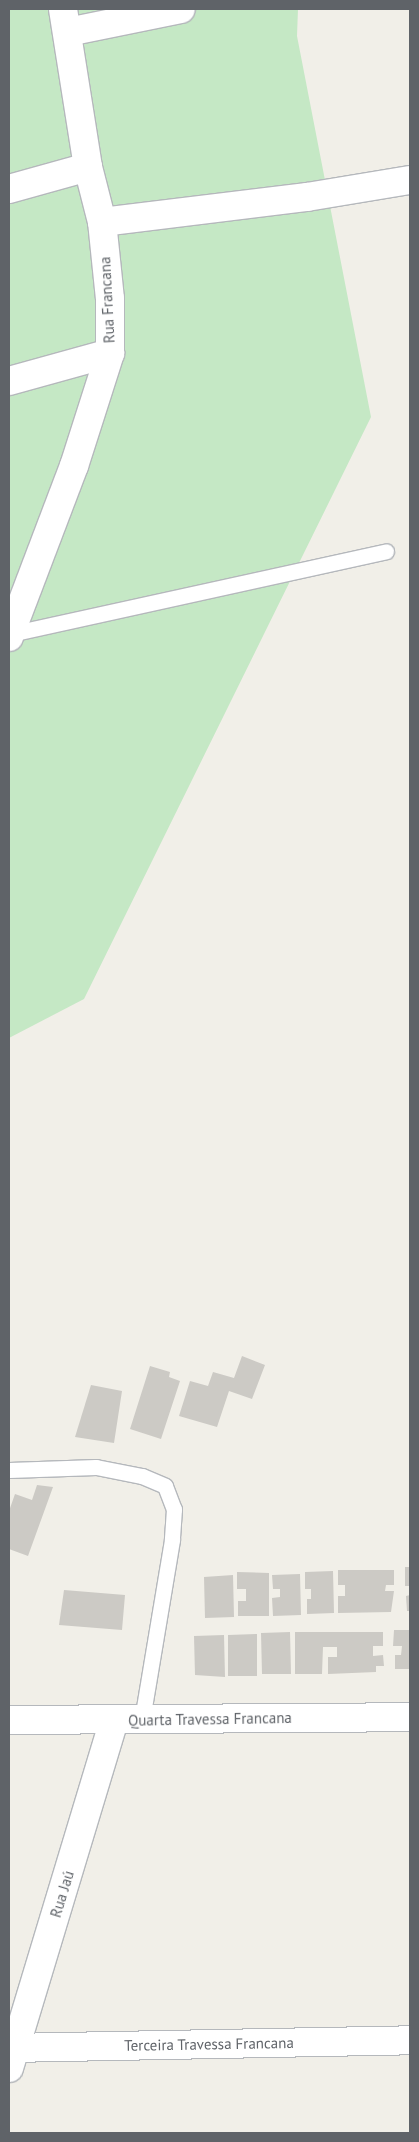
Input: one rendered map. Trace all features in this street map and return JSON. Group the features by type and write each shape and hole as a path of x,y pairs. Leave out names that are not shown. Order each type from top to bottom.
{"street":[{"path":"66,20 181,9"},
{"name":"Rua Francana","path":"9,636 74,466 110,353 110,299 102,222 88,167 66,20"},
{"path":"9,189 88,167"},
{"path":"102,222 307,197 410,180"},
{"path":"9,381 110,353"},
{"name":"Quarta Travessa Francana","path":"9,1720 410,1717"},
{"name":"Rua Jaú","path":"11,2055 114,1720"},
{"name":"Terceira Travessa Francana","path":"11,2055 410,2040"}],"lane":[{"path":"9,636 386,551"},
{"path":"9,1470 96,1467 142,1476 165,1486 174,1509 172,1540 142,1720"}],"green space":[{"path":"9,9 298,9 297,36 371,417 84,999 9,1038"}],"building":[{"path":"242,1356 265,1365 252,1399 229,1391 217,1427 179,1416 190,1381 208,1386 213,1372 234,1378"},
{"path":"150,1366 170,1372 169,1377 180,1381 161,1439 130,1429"},
{"path":"91,1385 122,1391 114,1443 75,1437"},
{"path":"37,1485 53,1487 28,1556 9,1549 9,1511 15,1494 32,1500"},
{"path":"405,1567 410,1567 410,1586 405,1586"},
{"path":"338,1570 394,1570 394,1585 386,1585 385,1591 394,1591 391,1612 338,1613 338,1596 345,1596 345,1585 338,1585"},
{"path":"333,1571 334,1613 307,1614 307,1599 311,1599 311,1589 305,1589 305,1572"},
{"path":"237,1572 269,1573 269,1616 238,1616 238,1601 246,1601 246,1589 237,1589"},
{"path":"300,1574 301,1615 273,1616 272,1598 280,1597 280,1589 273,1589 272,1575"},
{"path":"233,1575 234,1617 205,1618 204,1577"},
{"path":"64,1590 125,1595 122,1630 59,1625"},
{"path":"410,1595 410,1611 407,1611 406,1596"},
{"path":"394,1630 410,1630 410,1669 395,1669 395,1655 401,1655 402,1646 393,1646"},
{"path":"290,1632 291,1674 262,1674 261,1633"},
{"path":"295,1632 383,1632 383,1646 373,1646 373,1656 383,1655 384,1666 376,1666 376,1672 328,1674 328,1657 337,1657 337,1647 323,1647 322,1674 295,1674"},
{"path":"257,1634 257,1676 228,1676 228,1635"},
{"path":"224,1635 225,1677 195,1675 194,1636"}]}
